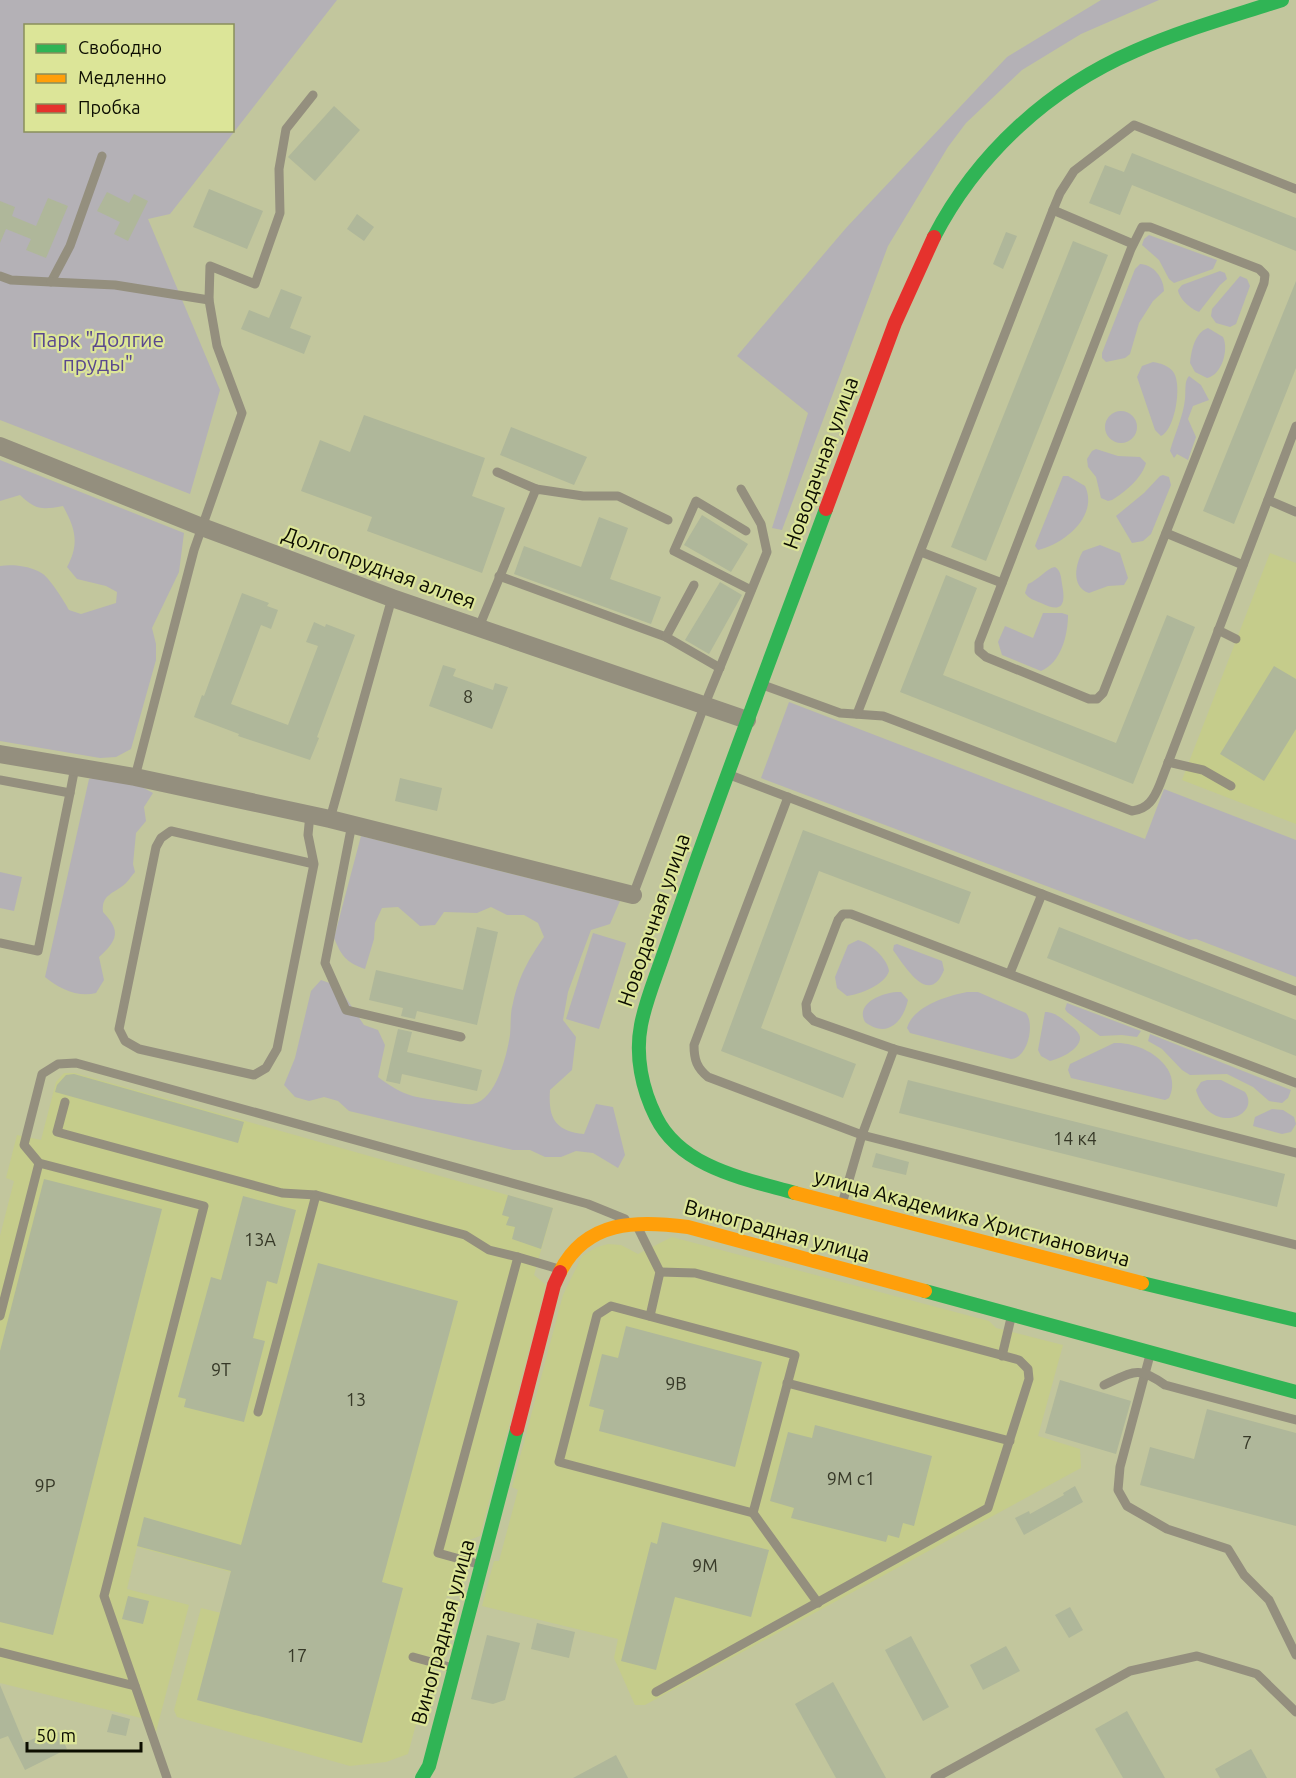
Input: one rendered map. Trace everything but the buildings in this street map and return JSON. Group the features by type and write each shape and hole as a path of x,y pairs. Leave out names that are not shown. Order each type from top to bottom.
{"street":[{"name":"Новодачная улица","path":"657,1119 641,1075 639,1048 641,1025 677,912 747,720 895,323 931,243 953,204 981,166 1014,130 1050,100 1090,74 1133,52 1174,35 1282,0"},
{"name":"Долгопрудная аллея","path":"0,446 202,527 392,598 747,720"},
{"path":"0,754 135,777 310,814 633,895"},
{"name":"улица Академика Христиановича","path":"657,1119 670,1137 707,1165 753,1181 1190,1296 1296,1320"},
{"name":"Виноградная улица","path":"422,1778 429,1766 455,1669 554,1285 573,1250 589,1237 612,1228 636,1223 688,1227 1296,1392"}],"lane":[{"path":"135,777 194,550 242,413 217,346 209,300 210,266 255,284 280,213 279,169 286,129 313,95"},
{"path":"857,714 1053,210 1060,193 1074,171 1134,124 1296,189"},
{"path":"51,282 70,246 102,156"},
{"path":"1053,210 1133,244"},
{"path":"1142,227 1150,227 1259,269 1264,275 1264,283 1166,533 1102,693 1097,699 1089,699 1054,685 986,657 979,651 979,643 1002,583 1133,244 1142,227"},
{"path":"0,276 10,280 115,285 209,300"},
{"path":"761,684 840,713 883,716 1132,811 1141,810 1149,805 1155,796 1296,426"},
{"path":"497,472 536,489 583,496 618,496 668,520"},
{"path":"479,627 536,489"},
{"path":"633,895 705,704 767,552 761,524 741,489"},
{"path":"1268,500 1296,512"},
{"path":"746,531 696,501 674,551 751,590"},
{"path":"1166,533 1243,565"},
{"path":"921,552 1002,583"},
{"path":"499,576 666,637 720,668"},
{"path":"666,637 694,585"},
{"path":"330,819 392,598"},
{"path":"1218,630 1236,639"},
{"path":"1168,762 1203,770 1231,786"},
{"path":"0,943 38,951 75,767"},
{"path":"728,774 1296,992"},
{"path":"0,780 70,793"},
{"path":"788,797 694,1045 694,1058 699,1069 708,1077 862,1135 1296,1245"},
{"path":"310,814 308,835 314,864 277,1049 266,1068 254,1075 139,1049 124,1041 119,1029 156,848 161,838 171,831 314,864"},
{"path":"352,824 326,963 346,1010 461,1037"},
{"path":"1010,973 1042,894"},
{"path":"1296,1083 851,914 843,914 838,920 806,1004 807,1014 814,1021 894,1049 1296,1153"},
{"path":"842,1206 862,1135 894,1049"},
{"path":"167,1778 104,1596 204,1206 39,1163 24,1145 42,1074 58,1064 76,1063 588,1204 636,1223 660,1272 650,1316"},
{"path":"65,1102 57,1132 282,1193 316,1195 465,1235 489,1250 561,1269"},
{"path":"0,1316 39,1163"},
{"path":"258,1412 316,1195"},
{"path":"482,1566 438,1553 518,1257"},
{"path":"656,1692 988,1508 1029,1379 1028,1369 1019,1360 695,1274 660,1272"},
{"path":"753,1513 795,1354 611,1306 597,1315 559,1462 753,1513 818,1603"},
{"path":"1002,1356 1012,1316"},
{"path":"1151,1353 1120,1467 1117,1485 1122,1499 1127,1506 1167,1529 1228,1549 1244,1575 1269,1600 1296,1655"},
{"path":"1104,1385 1133,1372 1147,1372 1166,1385 1296,1420"},
{"path":"787,1383 1010,1441"},
{"path":"0,1652 135,1686"},
{"path":"935,1778 1130,1671 1197,1656 1257,1674 1296,1712"},
{"path":"413,1657 455,1669"}],"shaded area":[{"path":"1270,553 1296,563 1296,824 1182,780"},
{"path":"64,1073 75,1073 553,1208 534,1275 546,1285 480,1536 461,1543 446,1599 449,1601 408,1754 386,1762 350,1766 177,1717 174,1710 201,1608 221,1613 231,1572 137,1547 127,1589 189,1605 156,1732 145,1719 0,1683 0,1236 14,1181 6,1178 17,1135 41,1140 56,1082"},
{"path":"672,1237 989,1321 996,1328 1063,1345 1038,1436 1080,1449 1081,1468 645,1705 635,1705 614,1658 618,1639 482,1606 494,1561 499,1561 518,1490 512,1487 563,1295 582,1256 597,1247 608,1244 621,1245 638,1254"}],"green space":[{"name":"Парк \"Долгие пруды\"","path":"0,0 337,0 234,132 234,24 24,24 24,132 234,132 170,214 148,219 220,390 190,494 0,420"},
{"path":"1101,0 1159,0 1081,34 1022,70 966,123 948,147 888,246 782,530 772,528 808,413 737,356 846,228 1007,57"},
{"path":"1149,235 1217,260 1213,269 1174,283 1169,279 1159,260 1142,245 1144,239"},
{"path":"1140,264 1149,266 1157,273 1164,286 1164,291 1153,301 1139,323 1130,354 1125,358 1106,362 1102,358 1102,353 1135,269"},
{"path":"1220,271 1225,273 1227,279 1199,312 1183,300 1178,290 1182,285"},
{"path":"1240,276 1247,279 1250,286 1236,324 1230,327 1216,323 1211,316 1212,309"},
{"path":"1208,328 1223,337 1225,354 1217,372 1207,378 1195,372 1190,363 1197,338"},
{"path":"1153,362 1165,365 1174,373 1177,387 1173,417 1166,432 1161,436 1155,430 1137,377 1142,366"},
{"path":"1189,376 1201,385 1209,400 1193,406 1188,419 1196,437 1188,460 1177,454 1174,458 1170,451 1183,412"},
{"path":"1121,411 1132,416 1137,427 1132,438 1121,443 1110,438 1105,427 1110,416"},
{"path":"1096,449 1118,456 1140,457 1146,463 1137,479 1112,500 1101,498 1096,477 1088,467 1087,459"},
{"path":"0,460 184,533 179,572 152,628 156,644 156,660 131,749 116,757 100,758 0,741 0,566 22,566 43,574 69,610 81,614 116,603 117,592 106,586 77,579 67,567 75,543 71,521 63,506 39,508 20,495 0,501"},
{"path":"1163,475 1169,477 1171,485 1151,534 1143,541 1132,543 1116,516"},
{"path":"1063,476 1068,476 1085,486 1088,497 1087,508 1083,518 1068,535 1038,550 1036,543"},
{"path":"1100,545 1120,553 1128,578 1124,585 1108,586 1089,593 1079,586 1077,581 1078,562 1083,551"},
{"path":"1055,567 1060,574 1064,597 1061,605 1048,606 1028,597 1025,593 1028,584"},
{"path":"1043,613 1068,615 1065,639 1054,662 1041,671 1002,655 998,642 1005,626 1033,638"},
{"path":"789,702 1145,839 1164,789 1296,840 1296,977 1196,939 1189,940 761,778"},
{"path":"96,777 140,786 153,793 144,807 146,821 136,833 133,864 135,872 126,883 104,901 103,912 113,925 115,935 110,945 99,957 104,980 96,993 82,994 62,988 45,977 89,779"},
{"path":"361,836 620,901 610,924 591,930 568,992 563,1020 576,1037 572,1070 550,1090 552,1115 555,1121 566,1130 584,1134 596,1104 613,1107 625,1155 618,1168 593,1153 576,1151 561,1157 545,1157 530,1150 513,1150 349,1111 338,1101 324,1097 309,1101 295,1097 284,1085 295,1058 311,991 321,980 338,986 364,1025 378,1030 385,1045 378,1077 394,1088 431,1100 465,1104 481,1101 499,1076 510,1035 511,1011 518,985 544,937 538,923 524,915 507,915 491,907 477,913 444,912 435,925 420,926 398,907 382,908 375,923 374,939 365,969 353,964 342,954 334,938"},
{"path":"0,872 22,877 14,911 0,908"},
{"path":"593,933 626,943 599,1029 566,1019"},
{"path":"858,940 868,944 877,952 885,961 889,971 883,981 877,985 847,996 837,988 835,977 848,945"},
{"path":"897,944 942,961 944,970 938,981 931,985 917,980 893,950 894,945"},
{"path":"901,992 908,1000 902,1015 893,1026 880,1029 865,1022 863,1015 868,1003 888,993"},
{"path":"967,992 978,992 1026,1013 1029,1018 1030,1032 1022,1053 1011,1059 910,1033 907,1028 910,1020 923,1008 941,999"},
{"path":"1067,1003 1141,1031 1137,1037 1100,1036 1067,1012 1065,1009"},
{"path":"1045,1012 1059,1017 1080,1037 1074,1049 1050,1061 1041,1056 1038,1050"},
{"path":"1150,1034 1291,1090 1288,1098 1282,1103 1269,1101 1253,1087 1227,1074 1190,1075 1162,1049 1148,1041"},
{"path":"1114,1043 1137,1046 1148,1051 1166,1066 1171,1076 1172,1086 1169,1098 1165,1100 1071,1078 1068,1070 1070,1064"},
{"path":"1221,1080 1245,1092 1248,1101 1241,1114 1232,1118 1222,1118 1212,1114 1203,1105 1196,1090 1201,1082"},
{"path":"1272,1109 1283,1110 1294,1117 1296,1124 1291,1132 1282,1134 1253,1126 1255,1117"}],"traffic: fast":[{"path":"934,237 971,178 994,151 1045,104 1073,84 1103,66 1153,43 1282,0"},
{"path":"795,1193 716,1169 681,1148 667,1134 656,1117 647,1095 639,1060 639,1037 649,994 826,509"},
{"path":"1142,1283 1296,1320"},
{"path":"925,1291 1296,1392"},
{"path":"422,1778 429,1766 517,1429"}],"traffic: slow":[{"path":"795,1193 1142,1283"},
{"path":"560,1272 571,1255 584,1242 598,1233 632,1224 650,1224 688,1227 925,1291"}],"traffic: jam":[{"path":"826,509 895,323 934,237"},
{"path":"517,1429 554,1285 560,1272"}]}
